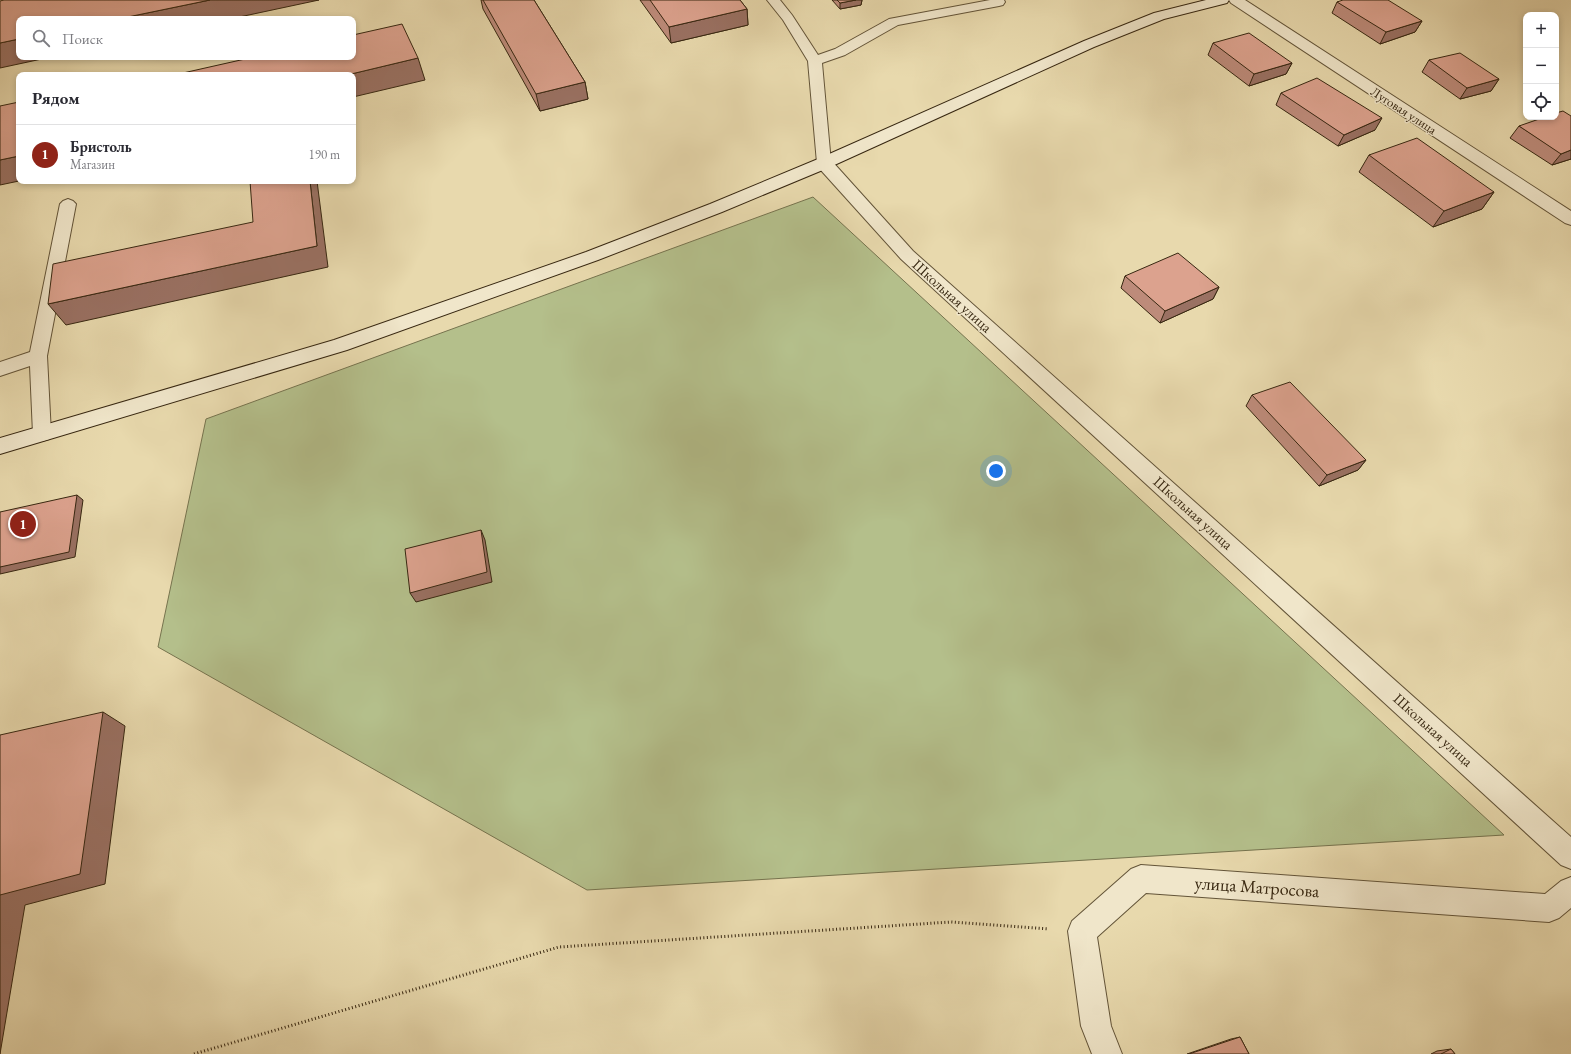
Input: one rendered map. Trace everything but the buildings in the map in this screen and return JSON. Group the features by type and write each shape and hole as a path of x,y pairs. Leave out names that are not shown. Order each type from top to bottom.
{"street":[{"path":"0,446 340,345 592,256 716,208 824,163 1089,44 1159,16 1222,0"},
{"name":"Луговая улица","path":"1236,0 1571,219"},
{"name":"Школьная улица","path":"824,163 907,255 1571,855"},
{"name":"улица Матросова","path":"1082,931 1142,879 1549,908 1571,891"},
{"path":"1082,931 1096,1026 1108,1054"}],"lane":[{"path":"773,0 788,18 814,61 824,163"},
{"path":"814,61 840,52 894,22 999,2"},
{"path":"42,434 38,356 68,204"},
{"path":"1,367 38,356"}],"path":[{"path":"194,1054 559,947 951,922 1082,931"}],"green space":[{"path":"813,197 1504,835 587,890 158,647 206,419"}],"place":[{"name":"Бристоль","path":"23,524"}]}
